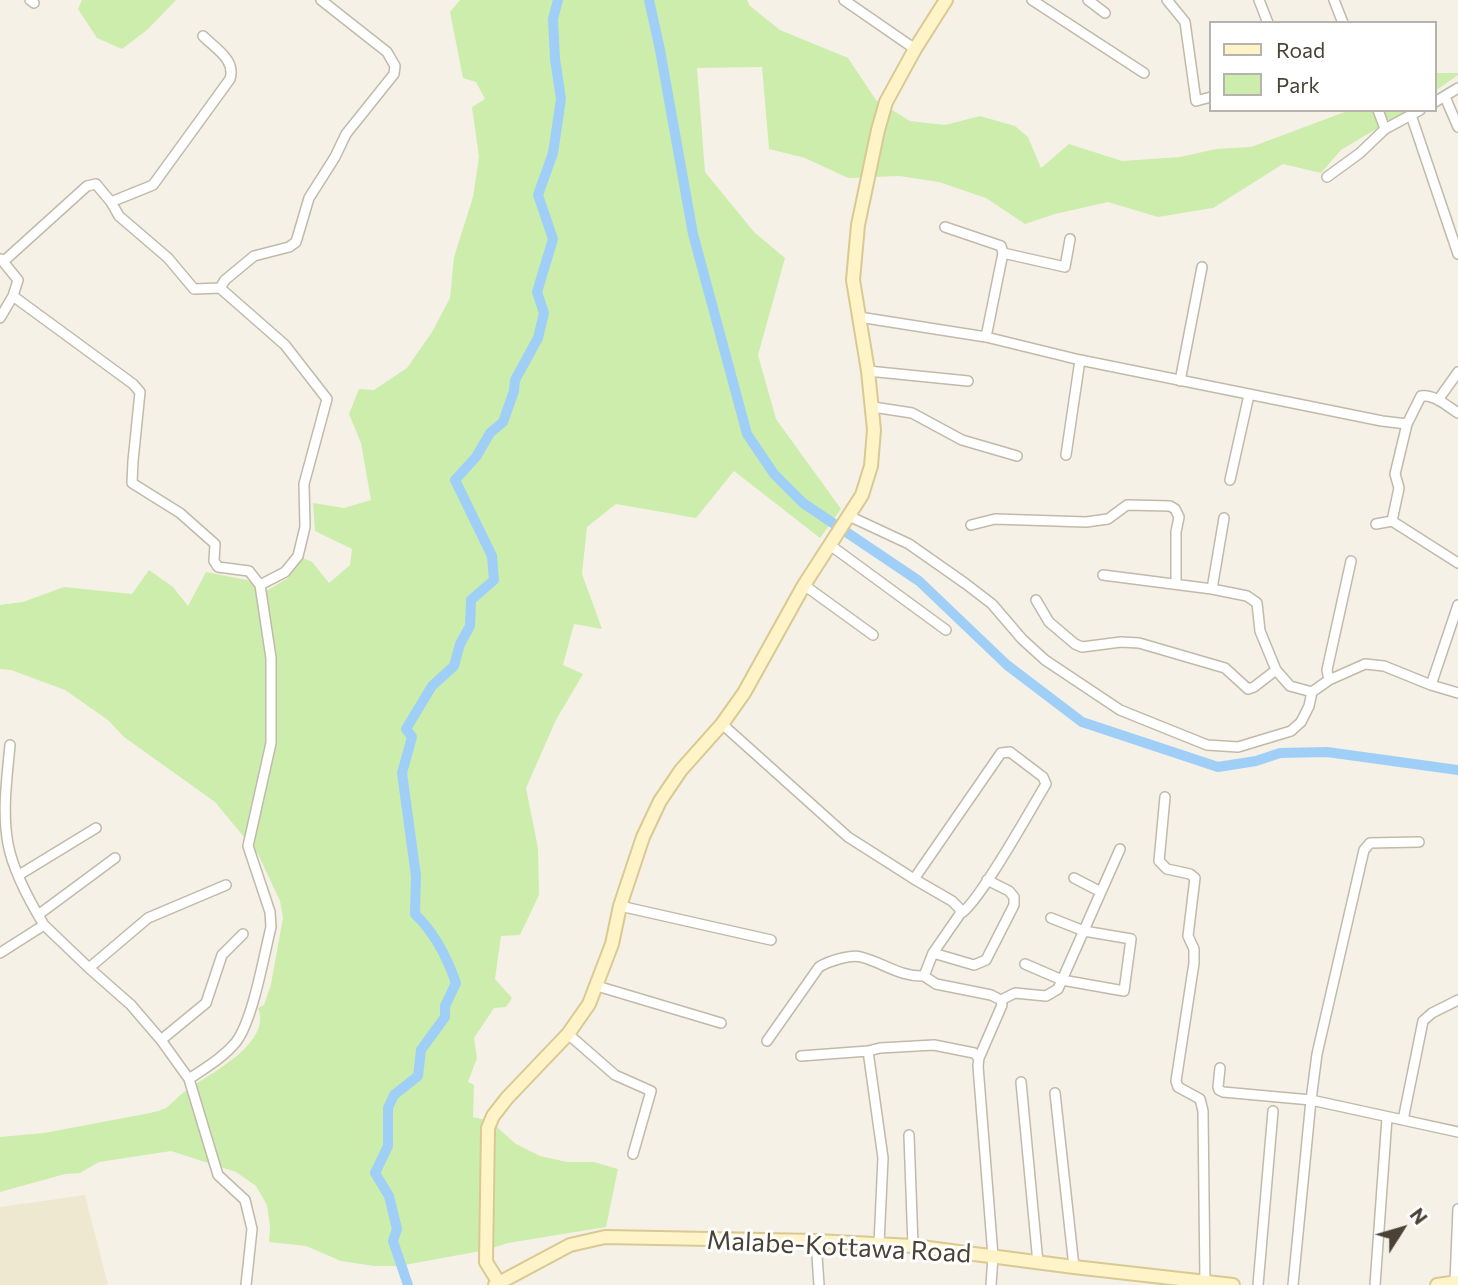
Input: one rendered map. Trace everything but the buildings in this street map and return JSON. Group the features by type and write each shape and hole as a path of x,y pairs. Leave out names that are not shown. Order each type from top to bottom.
{"street":[{"path":"220,288 225,280 254,256 289,247 296,242 309,198 346,134 394,74 396,66 387,52 321,0"},
{"path":"844,0 915,49"},
{"path":"497,1284 486,1262 488,1128 493,1116 506,1098 568,1034 589,1004 612,944 620,906 643,837 660,801 681,770 722,724 744,693 804,585 862,495 871,467 874,430 868,371 853,280 858,225 877,130 886,102 946,0"},
{"path":"1032,0 1143,73"},
{"path":"1088,0 1105,13"},
{"path":"1167,0 1185,22 1196,101 1210,97"},
{"path":"1259,0 1267,21"},
{"path":"1334,0 1342,21"},
{"path":"111,202 153,185 230,79 233,71 230,63 203,36"},
{"path":"1437,101 1458,89"},
{"path":"1445,97 1458,127"},
{"path":"1379,112 1385,130"},
{"path":"1327,177 1360,153 1385,130 1416,112"},
{"path":"1410,115 1458,254"},
{"path":"0,317 13,296 18,280 2,260 87,186 96,184 119,216 168,258 194,289 220,288 285,345 327,399 304,484 305,527 298,556 285,572 260,585"},
{"path":"945,228 1001,246 1003,253 986,337"},
{"path":"1003,253 1066,267 1069,239"},
{"path":"1181,381 1202,267"},
{"path":"13,296 133,384 140,392 132,483 180,513 215,544 214,561 218,567 249,571 260,585 271,658 271,743 248,846 270,912 271,927 249,1016 238,1040 222,1057 188,1079"},
{"path":"859,317 986,337 1080,360 1248,395 1407,424"},
{"path":"1066,455 1080,360"},
{"path":"868,371 968,381"},
{"path":"1438,400 1458,372"},
{"path":"1230,480 1248,395"},
{"path":"1392,522 1399,488 1395,474 1407,424 1421,396 1427,395 1438,400 1458,413"},
{"path":"873,407 912,414 962,440 1017,456"},
{"path":"971,525 995,519 1086,522 1108,519 1128,505 1170,506 1179,517 1176,532 1175,584"},
{"path":"1212,589 1224,518"},
{"path":"1376,524 1392,522 1458,563"},
{"path":"840,530 946,631"},
{"path":"840,530 909,544 992,604 1022,639 1045,660 1120,710 1207,745 1238,747 1291,731 1301,722 1312,692 1329,680 1365,664 1384,666 1458,693"},
{"path":"1329,680 1327,670 1351,561"},
{"path":"1103,575 1247,596 1257,603 1260,631 1276,670 1290,686 1312,692"},
{"path":"804,585 873,635"},
{"path":"1036,600 1049,622 1082,647 1121,642 1139,643 1225,668 1248,689 1276,670"},
{"path":"1430,685 1458,605"},
{"path":"722,724 849,837 952,901 960,909 960,914"},
{"path":"10,745 5,800 8,845 19,875 44,925 131,1005 161,1040 188,1079 218,1175 245,1200 252,1228 246,1285"},
{"path":"914,879 1001,753 1010,752 1043,777 1046,784 967,910 960,914 933,953 924,976"},
{"path":"1165,797 1159,861 1167,869 1190,874 1195,878 1188,936 1194,949 1194,963 1177,1081 1178,1087 1200,1099 1203,1111 1205,1282"},
{"path":"19,875 96,828"},
{"path":"1293,1285 1317,1054 1364,850 1370,843 1419,842"},
{"path":"1001,1000 1015,993 1046,996 1058,989 1120,849"},
{"path":"38,915 115,858"},
{"path":"1074,878 1101,892"},
{"path":"933,953 974,965 986,960 1014,905 1014,897 1009,891 987,880"},
{"path":"89,968 148,918 226,885"},
{"path":"620,906 771,940"},
{"path":"1025,964 1062,979 1124,991 1131,939 1084,931 1051,918"},
{"path":"0,953 44,925"},
{"path":"161,1040 206,1003 222,955 243,934"},
{"path":"768,1041 819,967 828,961 859,956 900,974 924,976 936,984 991,995 1001,1000"},
{"path":"597,986 721,1023"},
{"path":"991,1285 993,1256 978,1066 1002,1005 1001,1000"},
{"path":"1403,1120 1423,1021 1432,1013 1458,1000"},
{"path":"568,1034 615,1074 651,1090 634,1154"},
{"path":"802,1056 934,1045 974,1053 979,1059"},
{"path":"868,1051 883,1158 879,1244"},
{"path":"1220,1068 1218,1087 1223,1092 1311,1100 1458,1132"},
{"path":"1021,1082 1038,1263"},
{"path":"1055,1093 1074,1267"},
{"path":"1258,1285 1273,1111"},
{"path":"1375,1285 1387,1118"},
{"path":"909,1135 913,1246"},
{"path":"1437,1285 1457,1282 1458,1209"},
{"name":"Malabe-Kottawa Road","path":"497,1284 514,1280 570,1245 605,1237 816,1241 913,1246 1189,1282 1233,1285"},
{"path":"816,1241 819,1285"}],"shaded area":[{"path":"85,1195 108,1285 0,1285 0,1207"}],"green space":[{"path":"82,0 176,0 147,30 122,49 97,38 78,9"},
{"path":"460,0 747,0 750,6 780,30 848,58 876,100 910,121 945,125 980,116 1015,126 1028,137 1041,168 1069,144 1122,161 1180,157 1216,149 1251,147 1345,112 1405,112 1341,150 1321,173 1283,164 1213,208 1158,217 1108,202 1025,224 986,198 939,182 899,176 848,178 805,158 769,149 762,67 697,68 705,172 754,232 785,258 758,355 776,419 841,509 820,538 734,471 696,518 616,504 587,527 582,574 602,629 574,624 563,665 583,674 556,720 526,788 538,848 539,895 520,935 501,936 495,979 512,998 506,1007 494,1008 474,1038 477,1058 468,1082 474,1085 473,1117 490,1121 516,1144 540,1156 567,1162 594,1162 618,1169 606,1227 508,1243 486,1250 399,1266 374,1266 341,1261 306,1246 269,1242 267,1205 256,1186 236,1172 171,1151 99,1162 80,1173 65,1174 0,1192 0,1137 44,1133 164,1109 248,1045 260,1021 258,1008 264,1005 271,984 283,918 280,901 258,854 215,802 124,737 108,720 65,690 11,670 0,669 0,605 23,602 64,587 132,594 149,570 173,587 188,606 206,572 247,580 268,590 288,578 298,556 312,562 329,583 350,565 352,549 315,531 313,503 344,508 371,500 361,443 349,414 359,389 374,390 407,368 432,332 450,298 454,257 473,197 479,157 472,107 485,99 476,82 463,78 450,12"},
{"path":"1437,73 1458,75 1437,90"}],"waterway":[{"path":"408,1285 393,1241 397,1229 389,1196 375,1173 388,1146 388,1108 394,1095 418,1076 421,1050 445,1017 445,1006 456,983 440,946 415,914 416,876 402,773 412,737 406,729 432,686 454,666 460,644 470,626 471,600 494,580 492,556 455,480 476,457 490,433 503,422 515,380 538,338 544,313 537,292 553,239 538,195 553,153 561,99 553,19 558,0"},
{"path":"649,0 693,234 747,434 774,474 803,503 919,581 1007,665 1082,722 1218,767 1256,761 1280,753 1327,752 1458,770"}]}
